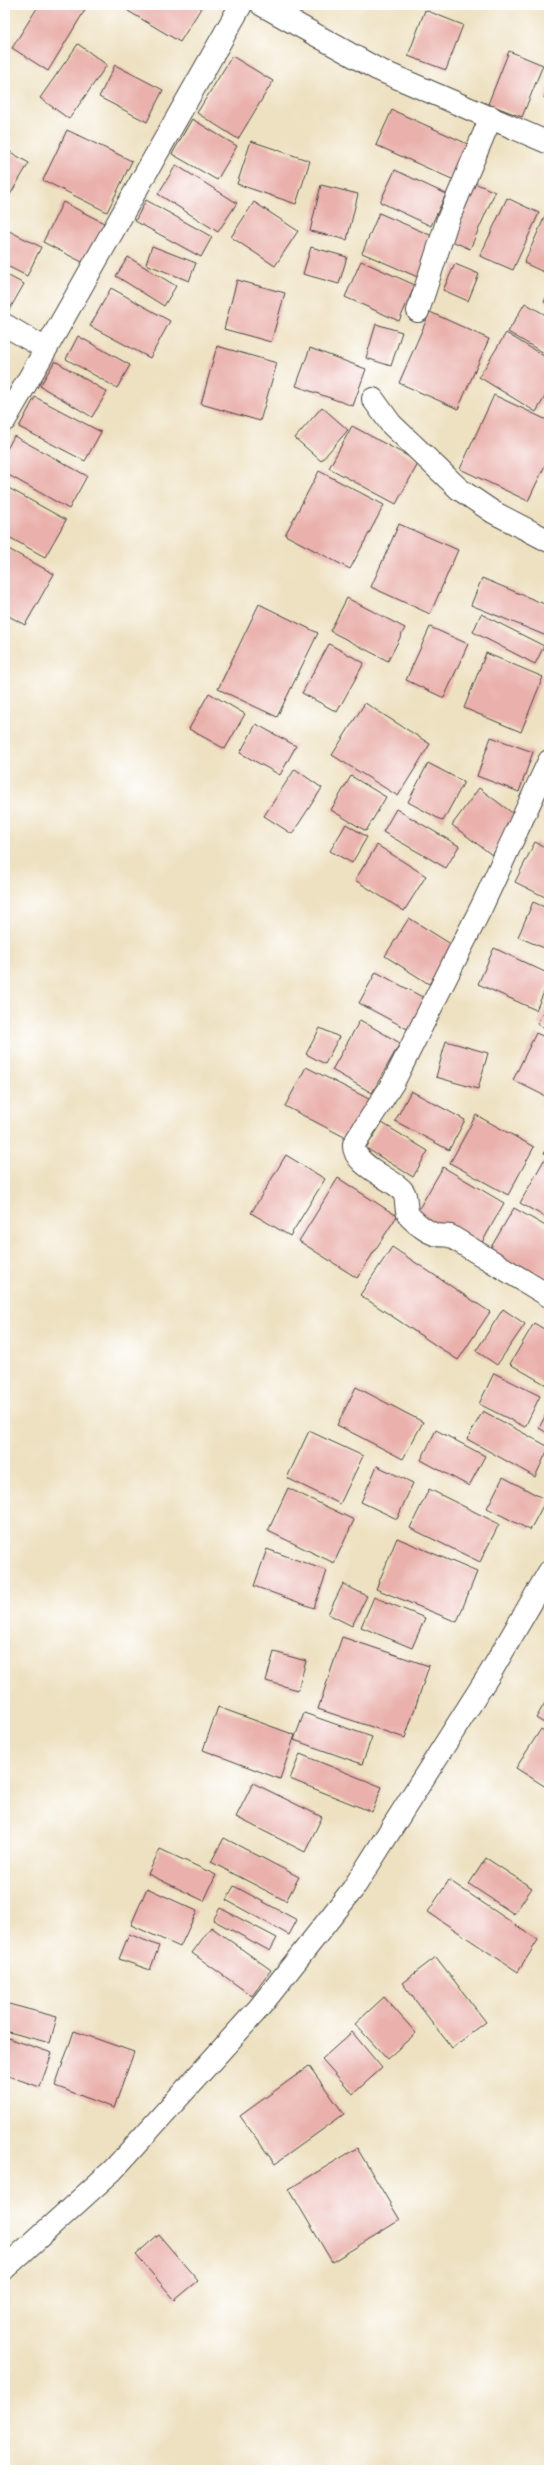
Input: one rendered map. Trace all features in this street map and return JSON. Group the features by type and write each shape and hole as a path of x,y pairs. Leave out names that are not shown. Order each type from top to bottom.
{"street":[{"path":"5,420 241,5"},
{"path":"262,5 376,68 549,143"},
{"path":"418,311 447,222 491,117"},
{"path":"5,325 46,350"},
{"path":"373,399 391,424 458,490 493,512 549,541"},
{"path":"549,760 479,913 393,1083 354,1144 354,1149 361,1160 402,1189 406,1197 407,1213 414,1221 435,1235 450,1236 549,1296"},
{"path":"5,2268 113,2170 260,2008 353,1888 489,1675 549,1572"}],"building":[{"path":"39,5 88,5 48,71 12,48"},
{"path":"132,5 203,5 180,42 128,11"},
{"path":"425,10 463,25 446,70 408,56"},
{"path":"78,44 107,65 69,119 40,98"},
{"path":"509,51 543,65 522,117 488,104"},
{"path":"232,56 273,81 238,139 197,113"},
{"path":"115,65 163,90 147,122 99,97"},
{"path":"549,85 549,101 544,98"},
{"path":"392,110 470,145 454,180 376,145"},
{"path":"192,119 237,146 217,180 172,154"},
{"path":"67,130 132,161 107,212 43,180"},
{"path":"251,141 310,161 296,204 237,184"},
{"path":"5,149 29,163 5,203"},
{"path":"176,165 237,203 218,232 158,194"},
{"path":"395,170 446,194 431,226 380,202"},
{"path":"470,181 495,192 470,249 445,238"},
{"path":"321,185 358,194 347,240 310,231"},
{"path":"507,198 539,213 513,270 480,256"},
{"path":"146,200 212,237 201,257 135,221"},
{"path":"63,202 104,223 84,263 43,242"},
{"path":"254,202 298,231 275,266 231,237"},
{"path":"549,207 549,267 546,273 524,263"},
{"path":"379,213 437,238 420,278 362,253"},
{"path":"5,229 41,247 27,276 5,265"},
{"path":"152,246 196,263 189,281 146,264"},
{"path":"311,247 347,257 339,284 303,274"},
{"path":"128,257 176,286 164,306 116,276"},
{"path":"361,261 415,285 399,321 345,297"},
{"path":"455,264 479,274 468,301 443,290"},
{"path":"5,274 24,284 7,314 5,313"},
{"path":"237,280 285,293 271,342 224,329"},
{"path":"111,288 170,321 150,358 90,326"},
{"path":"549,291 549,304 544,302"},
{"path":"525,303 549,317 549,356 508,332"},
{"path":"430,312 489,339 458,409 399,383"},
{"path":"376,324 402,332 391,366 366,358"},
{"path":"506,333 549,359 549,390 536,412 479,377"},
{"path":"78,336 130,365 117,388 66,359"},
{"path":"217,346 277,363 260,421 201,404"},
{"path":"310,348 366,369 353,406 296,386"},
{"path":"55,361 107,392 92,417 40,386"},
{"path":"494,395 549,421 549,457 528,501 460,469"},
{"path":"35,397 101,432 85,461 19,427"},
{"path":"322,407 348,430 321,461 295,438"},
{"path":"352,426 419,462 396,504 329,468"},
{"path":"14,436 87,476 69,509 5,473 5,453"},
{"path":"319,471 384,505 350,569 285,535"},
{"path":"5,486 66,520 45,557 5,535"},
{"path":"399,524 458,550 430,614 371,587"},
{"path":"5,547 54,574 25,625 5,614"},
{"path":"482,578 549,606 549,637 471,605"},
{"path":"347,598 405,628 388,661 330,631"},
{"path":"259,604 318,633 277,717 218,689"},
{"path":"481,614 544,646 535,664 473,632"},
{"path":"430,627 468,644 444,698 406,680"},
{"path":"329,644 364,663 337,712 302,693"},
{"path":"486,653 543,677 521,732 464,708"},
{"path":"209,693 245,714 225,749 189,729"},
{"path":"365,703 430,744 398,796 332,755"},
{"path":"256,724 296,746 280,775 240,753"},
{"path":"491,737 533,752 519,792 477,776"},
{"path":"428,763 464,782 443,821 408,802"},
{"path":"295,769 322,788 292,834 264,816"},
{"path":"351,776 386,797 366,831 331,810"},
{"path":"479,788 519,818 492,855 452,825"},
{"path":"396,809 459,846 446,868 383,832"},
{"path":"346,824 367,837 352,863 330,851"},
{"path":"535,842 549,849 549,899 515,882"},
{"path":"377,845 426,876 404,911 355,880"},
{"path":"533,902 549,909 549,950 518,937"},
{"path":"409,918 454,946 429,984 385,956"},
{"path":"494,948 549,974 549,981 536,1010 478,984"},
{"path":"376,972 428,1000 411,1031 359,1003"},
{"path":"549,1000 549,1030 537,1024"},
{"path":"360,1020 400,1043 372,1093 332,1070"},
{"path":"320,1028 339,1037 325,1064 306,1054"},
{"path":"536,1033 549,1039 549,1098 513,1080"},
{"path":"446,1041 488,1053 478,1089 436,1077"},
{"path":"306,1067 371,1100 350,1140 285,1106"},
{"path":"411,1091 465,1120 449,1150 395,1121"},
{"path":"476,1115 534,1147 508,1195 450,1163"},
{"path":"382,1123 428,1151 413,1177 366,1148"},
{"path":"549,1145 549,1156 544,1153"},
{"path":"286,1155 325,1179 290,1236 251,1213"},
{"path":"544,1160 549,1163 549,1219 520,1203"},
{"path":"443,1167 504,1203 479,1248 417,1212"},
{"path":"338,1178 397,1216 357,1278 299,1241"},
{"path":"514,1208 549,1228 549,1285 487,1254"},
{"path":"392,1247 490,1312 458,1360 360,1295"},
{"path":"503,1309 525,1324 497,1365 476,1351"},
{"path":"534,1323 549,1332 548,1386 510,1364"},
{"path":"494,1373 540,1396 525,1427 479,1404"},
{"path":"356,1387 423,1422 403,1459 337,1425"},
{"path":"549,1409 549,1434 539,1428"},
{"path":"483,1411 549,1447 535,1477 467,1439"},
{"path":"436,1430 485,1456 469,1486 421,1460"},
{"path":"309,1431 363,1456 340,1504 287,1478"},
{"path":"377,1466 413,1483 397,1519 361,1502"},
{"path":"503,1477 546,1500 530,1530 487,1508"},
{"path":"288,1488 354,1520 334,1563 268,1531"},
{"path":"429,1489 499,1524 480,1562 410,1528"},
{"path":"397,1538 477,1572 457,1622 376,1589"},
{"path":"267,1549 327,1571 314,1608 254,1586"},
{"path":"343,1584 367,1596 352,1626 328,1614"},
{"path":"374,1597 425,1618 412,1648 361,1627"},
{"path":"342,1637 429,1666 405,1738 318,1709"},
{"path":"274,1652 306,1661 298,1690 266,1681"},
{"path":"549,1696 549,1726 536,1718"},
{"path":"218,1707 295,1735 280,1779 203,1750"},
{"path":"304,1713 372,1737 362,1764 294,1740"},
{"path":"541,1729 549,1734 549,1789 516,1768"},
{"path":"300,1754 382,1787 372,1812 290,1779"},
{"path":"253,1783 322,1817 305,1852 236,1817"},
{"path":"224,1838 299,1877 286,1901 211,1862"},
{"path":"160,1849 216,1875 204,1901 148,1874"},
{"path":"486,1858 532,1888 514,1914 469,1884"},
{"path":"449,1880 538,1940 518,1972 428,1912"},
{"path":"234,1886 297,1920 289,1935 226,1900"},
{"path":"147,1888 197,1911 180,1947 131,1925"},
{"path":"220,1908 277,1938 270,1951 213,1920"},
{"path":"211,1927 271,1970 252,1996 192,1953"},
{"path":"129,1934 159,1946 150,1970 119,1959"},
{"path":"436,1957 486,2022 452,2048 402,1983"},
{"path":"384,1997 416,2033 387,2059 355,2024"},
{"path":"5,2003 57,2017 50,2043 5,2031"},
{"path":"74,2031 134,2052 114,2108 55,2086"},
{"path":"352,2032 382,2068 353,2094 322,2059"},
{"path":"5,2037 52,2053 40,2087 5,2075"},
{"path":"309,2066 344,2114 275,2164 240,2116"},
{"path":"357,2148 400,2220 332,2262 289,2189"},
{"path":"159,2235 198,2281 175,2300 136,2255"}]}
